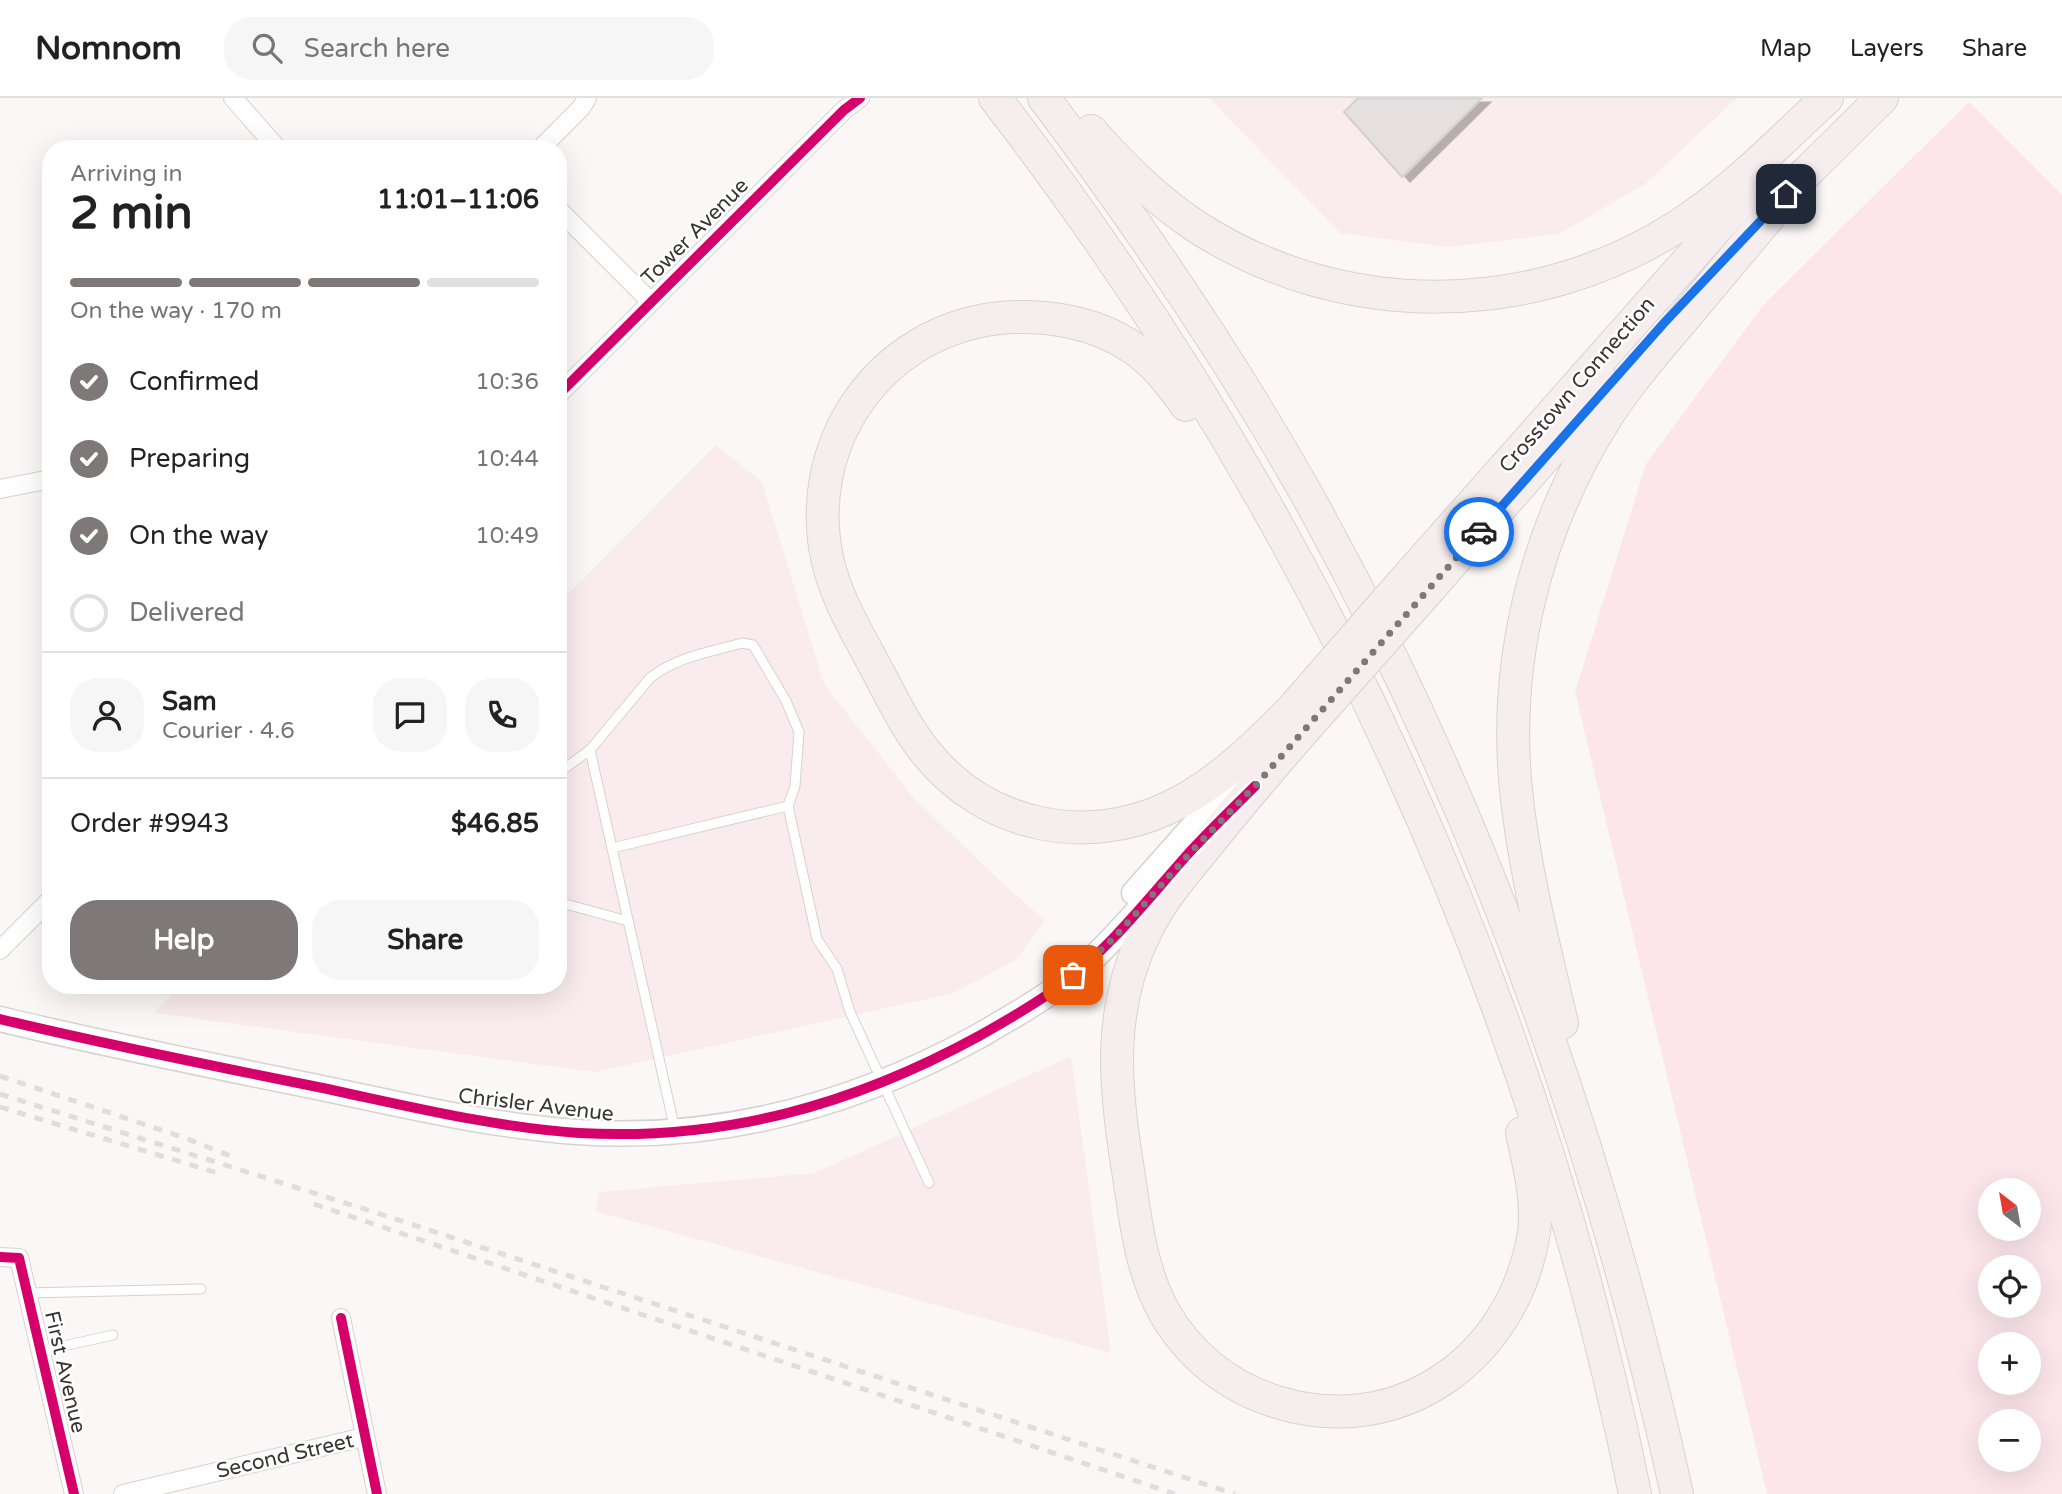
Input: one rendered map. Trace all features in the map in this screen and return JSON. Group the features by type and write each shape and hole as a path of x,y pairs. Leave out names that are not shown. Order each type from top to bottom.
{"highway":[{"path":"995,98 1058,182 1153,319 1234,448 1282,531 1353,667 1395,755 1461,908 1491,988 1564,1207 1600,1337 1635,1494"},
{"path":"1044,98 1139,228 1231,369 1317,513 1356,588 1430,739 1496,894 1554,1051 1600,1195"},
{"path":"1060,98 1144,186 1177,213 1225,244 1292,274 1325,284 1388,294 1452,297 1481,296 1542,286 1596,269 1640,248 1702,210 1827,98"},
{"name":"Crosstown Connection","path":"1418,584 1654,296 1835,98"},
{"name":"Crosstown Connection","path":"1491,988 1531,1172 1534,1229 1520,1285 1508,1311 1492,1335 1472,1357 1448,1377 1425,1391 1374,1409 1336,1411 1287,1405 1261,1397 1214,1371 1194,1353 1164,1311 1152,1286 1143,1259 1116,1092 1117,1033 1128,978 1146,930 1176,884 1255,786 1300,718 1418,584 1804,175 1882,98"},
{"path":"1677,1494 1653,1392 1600,1195 1535,905 1516,788 1514,712 1518,663 1528,604 1550,529 1566,490 1605,419 1657,350 1804,175"},
{"path":"1282,531 1166,378 1150,362 1132,347 1101,332 1067,321 1042,318 1016,317 962,326 926,342 891,366 854,406 836,441 824,485 824,536 835,586 901,715 928,755 969,794 991,807 1016,818 1066,827 1096,827 1146,817 1170,807 1217,778 1249,751 1300,718"}],"street":[{"path":"233,98 270,140"},
{"path":"549,140 587,98"},
{"name":"Tower Avenue","path":"567,386 844,110 860,98"},
{"path":"567,218 651,302"},
{"path":"0,489 42,481"},
{"name":"Chrisler Avenue","path":"1004,1022 1055,978 1239,775 1300,718"},
{"name":"Chrisler Avenue","path":"0,1019 386,1102 504,1124 626,1134 727,1126 826,1104 882,1083 958,1047 1051,992 1087,964 1113,939 1255,786"},
{"path":"0,950 42,908"},
{"name":"First Avenue","path":"0,1257 19,1258 74,1494"},
{"path":"341,1318 377,1494"},
{"name":"Second Street","path":"123,1494 364,1437"}],"lane":[{"path":"567,767 590,750 650,678 662,669 675,662 742,643 753,645 786,701 799,732 795,786 788,806 817,939 837,969 850,1012 929,1183"},
{"path":"590,750 676,1132"},
{"path":"612,848 788,806"},
{"path":"567,904 628,921"},
{"path":"27,1293 201,1289"},
{"path":"41,1351 113,1335"}],"shaded area":[{"path":"1209,98 1737,98 1645,184 1559,234 1448,247 1340,233"},
{"path":"1969,102 2062,195 2062,1494 1767,1494 1575,692 1646,464 1764,304"},
{"path":"716,445 762,482 824,684 913,797 1045,921 1016,960 954,993 595,1072 154,1013 172,994 567,994 567,595"},
{"path":"1071,1056 1111,1353 595,1211 599,1192 815,1173"}],"building":[{"path":"1358,98 1482,98 1402,177 1344,112"}],"railway":[{"path":"0,1076 185,1138 238,1159"},
{"path":"0,1094 374,1212 1235,1494"},
{"path":"0,1107 221,1174"},
{"path":"314,1204 1175,1494"}],"cycle path":[{"path":"567,386 844,110 860,98"},
{"path":"0,1019 195,1062 512,1126 579,1133 633,1134 736,1124 835,1099 884,1081 979,1036 1042,999 1079,971 1112,939 1195,846 1255,786"},
{"path":"0,1257 19,1258 74,1494"},
{"path":"341,1318 377,1494"}],"way so far":[{"path":"1073,975 1113,939 1255,786 1479,532"}],"route":[{"path":"1479,532 1664,323 1786,194"}]}
